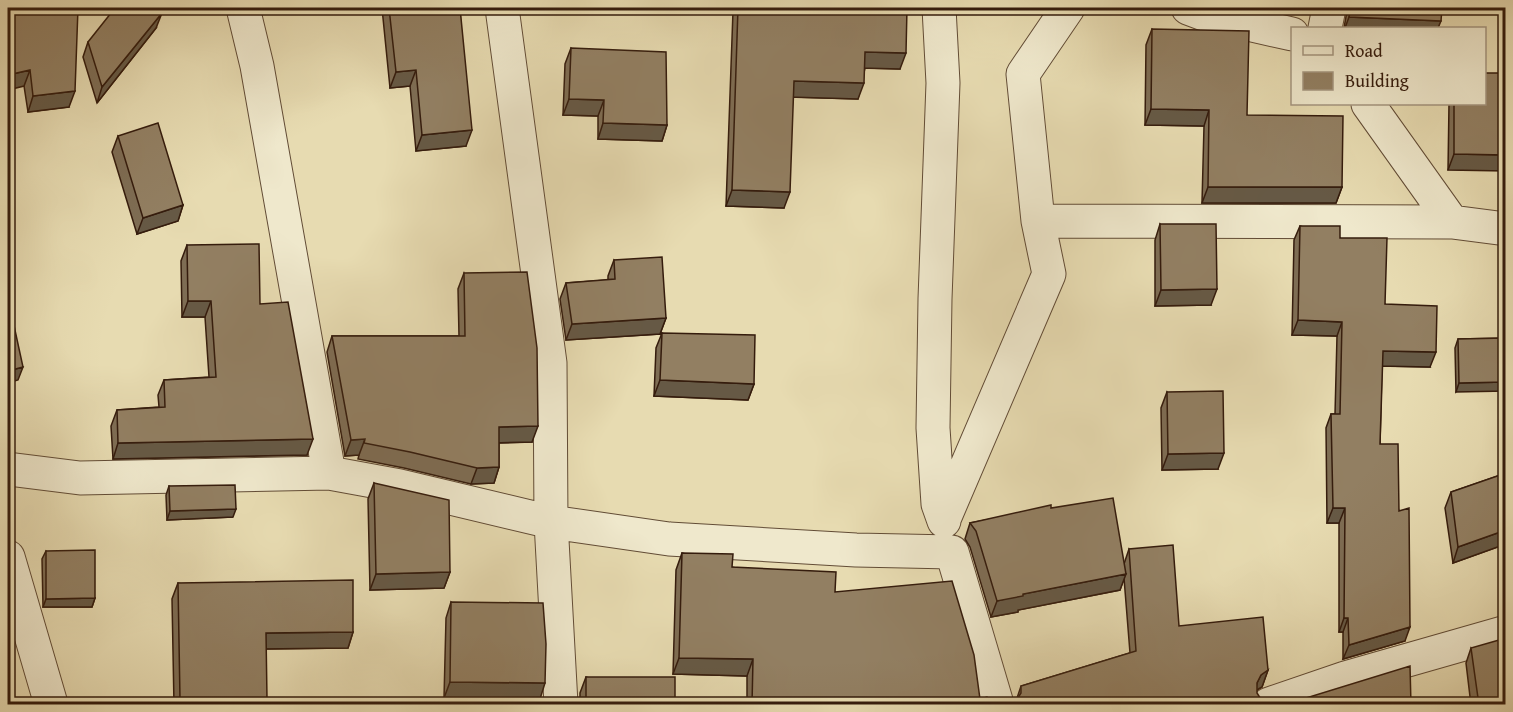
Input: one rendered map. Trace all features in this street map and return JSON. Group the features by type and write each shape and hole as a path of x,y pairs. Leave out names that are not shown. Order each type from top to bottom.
{"street":[{"path":"243,8 257,66 329,473"},
{"path":"502,8 550,363 551,522 561,705"},
{"path":"939,8 943,83 933,428 938,504 997,705"},
{"path":"944,519 1048,274 1038,221 1023,74 1068,8"},
{"path":"1188,8 1204,14 1291,34"},
{"path":"1325,27 1329,8"},
{"path":"1369,105 1452,222"},
{"path":"1038,221 1452,222 1506,229"},
{"path":"8,469 80,478 329,473 400,486 551,522 669,539 856,550 952,552"},
{"path":"8,557 51,705"},
{"path":"1269,705 1345,678 1506,632"}],"building":[{"path":"8,8 78,8 75,91 33,96 30,70 8,75"},
{"path":"115,8 155,8 162,13 102,87 88,42"},
{"path":"389,8 460,8 472,130 422,135 416,70 396,72"},
{"path":"738,8 907,8 906,53 865,52 864,83 794,81 790,192 732,190"},
{"path":"1351,8 1442,8 1441,21 1349,17"},
{"path":"1152,29 1249,31 1247,115 1343,116 1342,187 1208,187 1209,110 1151,109"},
{"path":"571,48 666,52 667,125 603,123 604,100 569,99"},
{"path":"1486,73 1506,73 1506,155 1454,154 1454,105 1486,105"},
{"path":"158,123 183,205 143,218 118,136"},
{"path":"1160,224 1216,224 1217,289 1161,290"},
{"path":"1300,226 1340,226 1340,238 1387,238 1385,304 1437,306 1436,352 1383,351 1380,444 1398,444 1399,511 1409,508 1410,627 1349,645 1348,618 1344,618 1345,508 1333,508 1331,414 1340,414 1342,322 1298,320"},
{"path":"259,244 260,304 288,302 313,439 118,443 117,410 165,407 164,380 216,377 211,301 188,301 187,245"},
{"path":"662,257 666,318 572,324 566,283 615,279 614,260"},
{"path":"527,272 537,348 538,426 499,427 499,467 477,468 364,443 365,439 351,440 332,336 465,336 464,273"},
{"path":"8,298 23,367 8,371"},
{"path":"662,333 755,335 754,384 660,380"},
{"path":"1506,338 1506,382 1459,383 1458,339"},
{"path":"1223,391 1224,453 1168,454 1167,392"},
{"path":"1506,473 1506,530 1458,547 1451,492"},
{"path":"374,483 449,500 450,572 376,574"},
{"path":"235,485 236,509 170,511 169,486"},
{"path":"1113,498 1126,574 997,601 976,531 970,523 1051,505 1051,508"},
{"path":"1173,545 1179,626 1263,617 1268,670 1261,675 1257,683 1257,693 1262,701 1269,705 1010,705 1021,693 1021,686 1136,651 1129,549"},
{"path":"95,550 95,598 46,599 46,551"},
{"path":"682,553 733,554 732,567 836,572 835,592 952,581 974,655 980,699 987,697 996,705 752,705 753,659 679,658"},
{"path":"353,580 353,632 266,633 267,698 180,699 178,583"},
{"path":"451,602 543,603 546,644 545,683 450,682"},
{"path":"1506,638 1506,705 1479,705 1471,648"},
{"path":"1410,666 1411,705 1307,705 1306,698"},
{"path":"586,677 675,677 675,705 586,705"}]}
